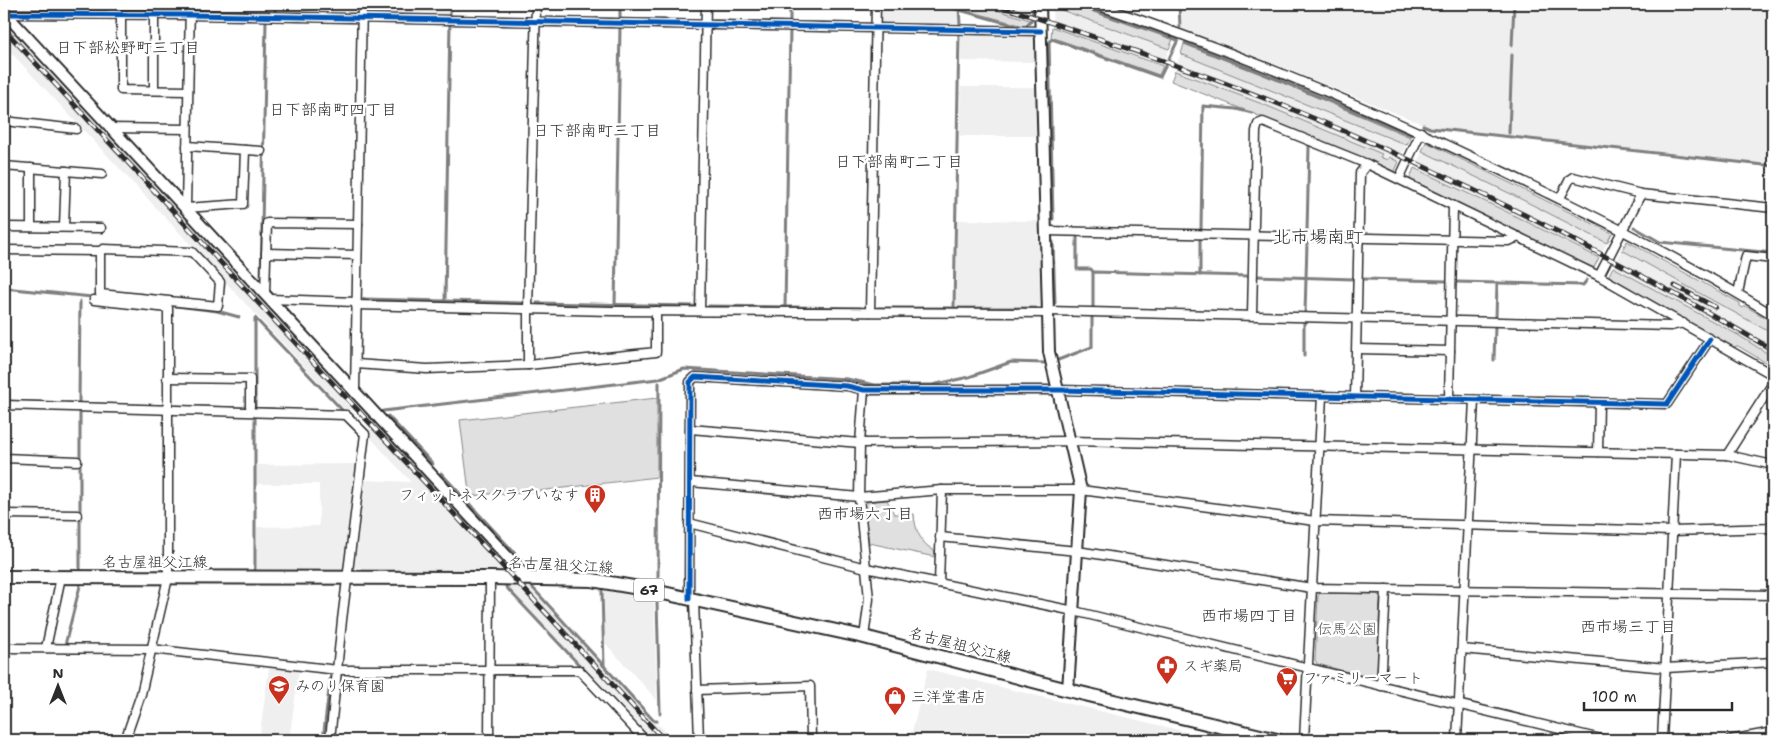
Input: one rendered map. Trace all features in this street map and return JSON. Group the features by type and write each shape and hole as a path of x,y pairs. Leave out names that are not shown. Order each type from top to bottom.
{"main road":[{"name":"名古屋祖父江線","path":"4,577 527,578 592,580 645,589 864,637 1068,690 1278,740"}],"street":[{"path":"112,4 112,14"},
{"path":"186,208 190,4"},
{"path":"355,392 362,4"},
{"path":"528,365 536,4"},
{"path":"700,311 706,4"},
{"path":"870,312 876,4"},
{"path":"1040,4 1049,352 1080,490 1068,690"},
{"path":"1094,4 1268,68 1421,132 1560,198 1622,230 1738,293 1773,315"},
{"path":"4,13 1041,30"},
{"path":"4,13 527,578"},
{"path":"121,14 121,90 188,91"},
{"path":"154,15 154,90"},
{"path":"4,121 76,129"},
{"path":"1252,316 1256,131 1258,124 1264,122 1367,164 1599,276 1773,375"},
{"path":"110,128 187,129"},
{"path":"1399,180 1421,132"},
{"path":"187,146 262,151"},
{"path":"186,208 243,204 245,150"},
{"path":"1356,397 1360,173 1367,164"},
{"path":"4,166 102,174"},
{"path":"31,168 31,227"},
{"path":"64,228 66,171"},
{"path":"1560,198 1573,177 1641,194 1773,208"},
{"path":"1599,276 1641,194"},
{"path":"1449,399 1453,206"},
{"path":"268,296 267,223 358,224"},
{"path":"4,227 101,228"},
{"path":"1046,231 1508,241 1519,238"},
{"path":"4,250 100,251 103,249 192,252 220,282 218,306 100,294 100,251"},
{"path":"266,253 357,255"},
{"path":"1738,293 1746,256 1773,259"},
{"path":"268,296 356,303 528,309 1048,312 1671,326 1683,323"},
{"path":"94,300 168,308 168,578 141,694 125,740"},
{"path":"356,364 427,368 528,365 656,352 656,311"},
{"path":"699,740 691,599 689,523 690,382 696,377 847,386 864,390 1059,390 1666,404 1710,339"},
{"path":"1356,349 1450,350"},
{"path":"167,378 250,379 250,406"},
{"path":"1727,455 1773,383"},
{"path":"864,390 860,443 859,497 869,599 864,637"},
{"path":"1304,740 1322,396"},
{"path":"1457,740 1474,400"},
{"path":"1598,452 1600,403"},
{"path":"4,405 346,415 365,434 330,740"},
{"path":"690,429 860,443 1070,441 1727,455 1773,465"},
{"path":"1662,740 1676,454"},
{"path":"4,458 77,461"},
{"path":"690,482 859,497 942,490 1080,490 1315,521 1672,531 1773,528"},
{"path":"939,583 942,490"},
{"path":"4,514 77,515"},
{"path":"689,523 866,568 1074,611 1605,740"},
{"path":"940,537 1077,551 1312,588 1773,595"},
{"path":"46,648 61,577"},
{"path":"489,740 490,578"},
{"path":"1381,686 1386,589"},
{"path":"4,648 151,649 338,670 579,670 645,740"},
{"path":"1462,649 1666,668 1773,662"},
{"path":"697,690 810,686 811,740"},
{"path":"1730,740 1773,732"}],"shaded area":[{"path":"369,4 449,4 449,15 369,14"},
{"path":"880,4 935,4 958,11 958,25 879,24"},
{"path":"942,4 1033,4 1030,20 1024,26 961,9 961,6 957,8"},
{"path":"1055,4 1071,4 1173,39 1159,75 1051,37 1053,7"},
{"path":"1181,4 1773,4 1773,165 1430,127 1182,29"},
{"path":"4,20 366,410 345,410 4,45"},
{"path":"961,32 1033,33 1037,62 961,61"},
{"path":"1184,44 1264,75 1410,137 1394,173 1171,81"},
{"path":"961,87 1037,87 1038,136 960,136"},
{"path":"1426,142 1612,233 1593,269 1409,181"},
{"path":"957,220 1040,221 1042,306 956,306"},
{"path":"1627,241 1740,303 1740,306 1743,308 1745,306 1773,322 1773,367 1738,346 1733,347 1608,277"},
{"path":"375,421 514,568 511,572 353,571 363,480 411,482 367,434"},
{"path":"356,464 345,569 257,570 257,527 319,526 319,484 256,484 256,465"},
{"path":"507,586 529,586 653,723 660,726 673,740 650,740"},
{"path":"604,590 654,601 657,700 605,643"},
{"name":"みのり保育園","path":"269,667 299,671 289,740 259,740"},
{"path":"928,669 1013,690 1220,740 910,740"}],"green space":[{"path":"942,4 977,4 1030,20 1024,26 961,9 961,6 957,8"},
{"path":"1055,4 1071,4 1173,39 1169,49 1053,7"},
{"path":"1052,27 1163,66 1159,75 1051,37"},
{"path":"1184,44 1264,75 1410,137 1407,145 1181,54"},
{"path":"1175,71 1265,105 1382,154 1380,157 1387,160 1389,157 1399,162 1394,173 1171,81"},
{"path":"1426,142 1612,233 1607,243 1422,151"},
{"path":"1414,168 1599,258 1593,269 1409,181"},
{"path":"1627,241 1740,303 1740,306 1743,308 1745,306 1773,322 1773,334 1622,250"},
{"path":"1613,267 1738,335 1773,357 1773,367 1738,346 1733,347 1608,277"},
{"path":"657,398 657,477 504,495 497,493 473,496 469,492 460,420"},
{"path":"887,500 894,514 914,514 920,536 926,545 935,551 935,557 869,543 864,506 867,502"},
{"name":"伝馬公園","path":"1320,593 1377,594 1380,597 1377,676 1372,678 1317,664 1315,660 1318,596"}],"waterway":[{"path":"275,4 275,13"},
{"path":"450,4 450,17"},
{"path":"620,4 620,19"},
{"path":"790,4 790,23"},
{"path":"938,4 1024,28 1031,21 1034,4"},
{"path":"1053,219 1049,42 1052,39 1160,77 1178,40 1074,4"},
{"path":"1179,4 1180,27"},
{"path":"1512,46 1514,4"},
{"path":"959,6 960,25"},
{"path":"194,11 226,12"},
{"path":"596,19 698,21"},
{"path":"261,279 266,20"},
{"path":"714,21 870,24"},
{"path":"445,301 450,23"},
{"path":"615,305 620,27"},
{"path":"785,307 790,29"},
{"path":"954,308 959,33"},
{"path":"6,47 7,43"},
{"path":"1185,43 1411,135"},
{"path":"1509,133 1512,55"},
{"path":"1201,229 1203,106 1236,109 1252,113"},
{"path":"1423,125 1430,128 1773,166"},
{"path":"1307,231 1309,147"},
{"path":"1634,227 1660,242 1773,253"},
{"path":"1077,237 1077,269 1091,269 1093,272"},
{"path":"1200,240 1200,275"},
{"path":"1053,242 1055,303"},
{"path":"1305,313 1307,243"},
{"path":"1093,307 1093,272 1248,276"},
{"path":"1256,276 1354,279"},
{"path":"1363,279 1447,281"},
{"path":"1456,282 1583,285 1587,280"},
{"path":"1496,318 1497,283"},
{"path":"4,288 92,297"},
{"path":"364,299 522,303"},
{"path":"79,403 80,301"},
{"path":"537,303 693,306"},
{"path":"176,306 217,311 239,317"},
{"path":"709,306 861,308"},
{"path":"878,308 1036,308"},
{"path":"1058,360 1092,347 1092,316"},
{"path":"255,409 255,318 343,411"},
{"path":"1304,321 1304,356"},
{"path":"1494,360 1495,326"},
{"path":"383,411 658,379 684,369 847,379 875,385 932,385 969,377 1011,362 1045,363"},
{"path":"658,583 659,383"},
{"path":"4,401 61,403"},
{"path":"66,403 71,403"},
{"path":"77,403 87,404"},
{"path":"92,404 164,406"},
{"path":"171,406 274,409"},
{"path":"80,411 80,570"},
{"path":"255,416 255,569"},
{"path":"388,416 433,464"},
{"path":"441,473 521,560"},
{"path":"65,645 80,586"},
{"path":"506,587 584,670"},
{"path":"532,587 654,721 657,721"},
{"path":"602,591 604,666"},
{"path":"657,602 660,713"},
{"path":"323,740 331,673 327,672"},
{"path":"492,677 492,674 577,674"}],"railway":[{"path":"994,4 1179,66 1351,134 1475,190 1596,251 1773,350"},
{"path":"4,29 664,740"},
{"path":"1675,286 1715,307"}],"cycle path":[{"path":"4,12 5,14 189,15 1041,31"},
{"path":"689,599 690,382 695,377 847,386 864,390 1059,390 1667,404 1710,339"}],"place":[{"name":"フィットネスクラブいなす","path":"595,514"},
{"name":"スギ薬局","path":"1167,685"},
{"name":"ファミリーマート","path":"1287,697"},
{"name":"みのり保育園","path":"279,705"},
{"name":"三洋堂書店","path":"895,716"}],"district":[{"name":"日下部松野町三丁目","path":"128,47"},
{"name":"日下部南町四丁目","path":"333,109"},
{"name":"日下部南町三丁目","path":"597,130"},
{"name":"日下部南町二丁目","path":"899,161"},
{"name":"北市場南町","path":"1318,237"},
{"name":"西市場六丁目","path":"865,513"},
{"name":"西市場四丁目","path":"1249,615"},
{"name":"西市場三丁目","path":"1628,626"}]}
